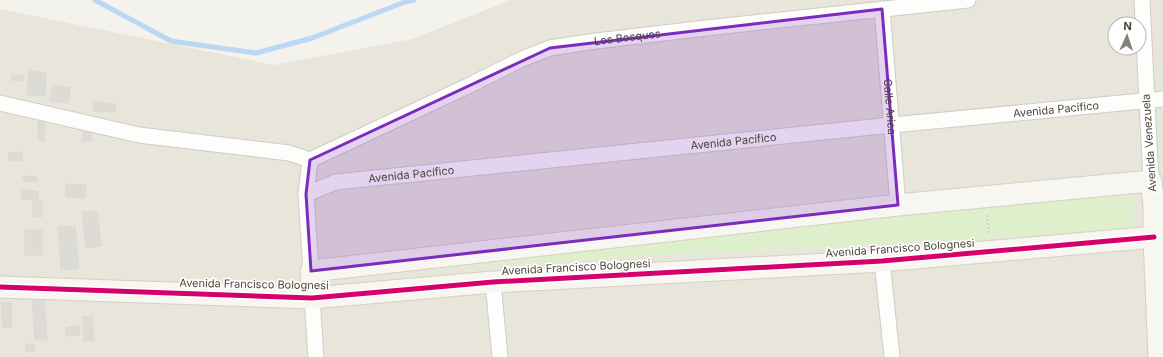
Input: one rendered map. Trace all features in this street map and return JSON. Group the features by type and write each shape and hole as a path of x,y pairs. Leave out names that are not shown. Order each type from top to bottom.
{"street":[{"name":"Los Bosques","path":"310,160 522,59 550,48 588,42 968,0"},
{"name":"Avenida Venezuela","path":"1142,0 1151,181 1158,204 1154,237 1161,334 1159,357"},
{"name":"Calle Arica","path":"882,9 898,205"},
{"name":"Avenida Pacífico","path":"306,194 336,182 1163,99"},
{"path":"0,103 139,135 289,153 310,160 306,194 316,357"},
{"name":"Avenida Francisco Bolognesi","path":"311,271 898,205 1151,181"},
{"name":"Avenida Francisco Bolognesi","path":"0,287 312,298 493,282 882,261 1154,237"},
{"path":"882,261 892,357"},
{"path":"493,282 500,357"}],"path":[{"path":"985,196 991,252"}],"highlighted area":[{"path":"882,9 898,205 311,271 306,194 310,160 550,48"}],"shaded area":[{"path":"511,0 1163,0 1163,357 0,357 0,9 274,65 412,39"}],"green space":[{"path":"1132,192 1135,230 334,273"}],"building":[{"path":"29,71 46,73 45,96 27,95"},
{"path":"12,75 24,76 24,81 11,80"},
{"path":"52,85 70,88 68,103 50,101"},
{"path":"94,102 116,104 115,112 93,111"},
{"path":"38,121 44,121 45,141 39,141"},
{"path":"82,126 91,126 92,141 83,141"},
{"path":"22,152 23,160 9,161 8,153"},
{"path":"23,176 37,177 37,182 23,181"},
{"path":"66,184 86,185 85,198 65,197"},
{"path":"22,190 38,191 38,200 21,199"},
{"path":"33,201 42,201 42,217 33,217"},
{"path":"97,211 101,246 86,248 82,212"},
{"path":"75,226 79,269 61,270 58,227"},
{"path":"25,230 42,230 42,255 25,255"},
{"path":"44,297 47,340 35,340 32,298"},
{"path":"11,302 12,327 3,328 1,303"},
{"path":"92,316 94,340 84,341 83,317"},
{"path":"79,326 80,335 66,336 66,327"},
{"path":"25,344 34,344 35,351 26,352"}],"waterway":[{"path":"95,0 171,41 256,53 312,38 405,2 414,0"}],"cycle path":[{"path":"0,287 312,298 493,282 882,261 1154,237"}]}
